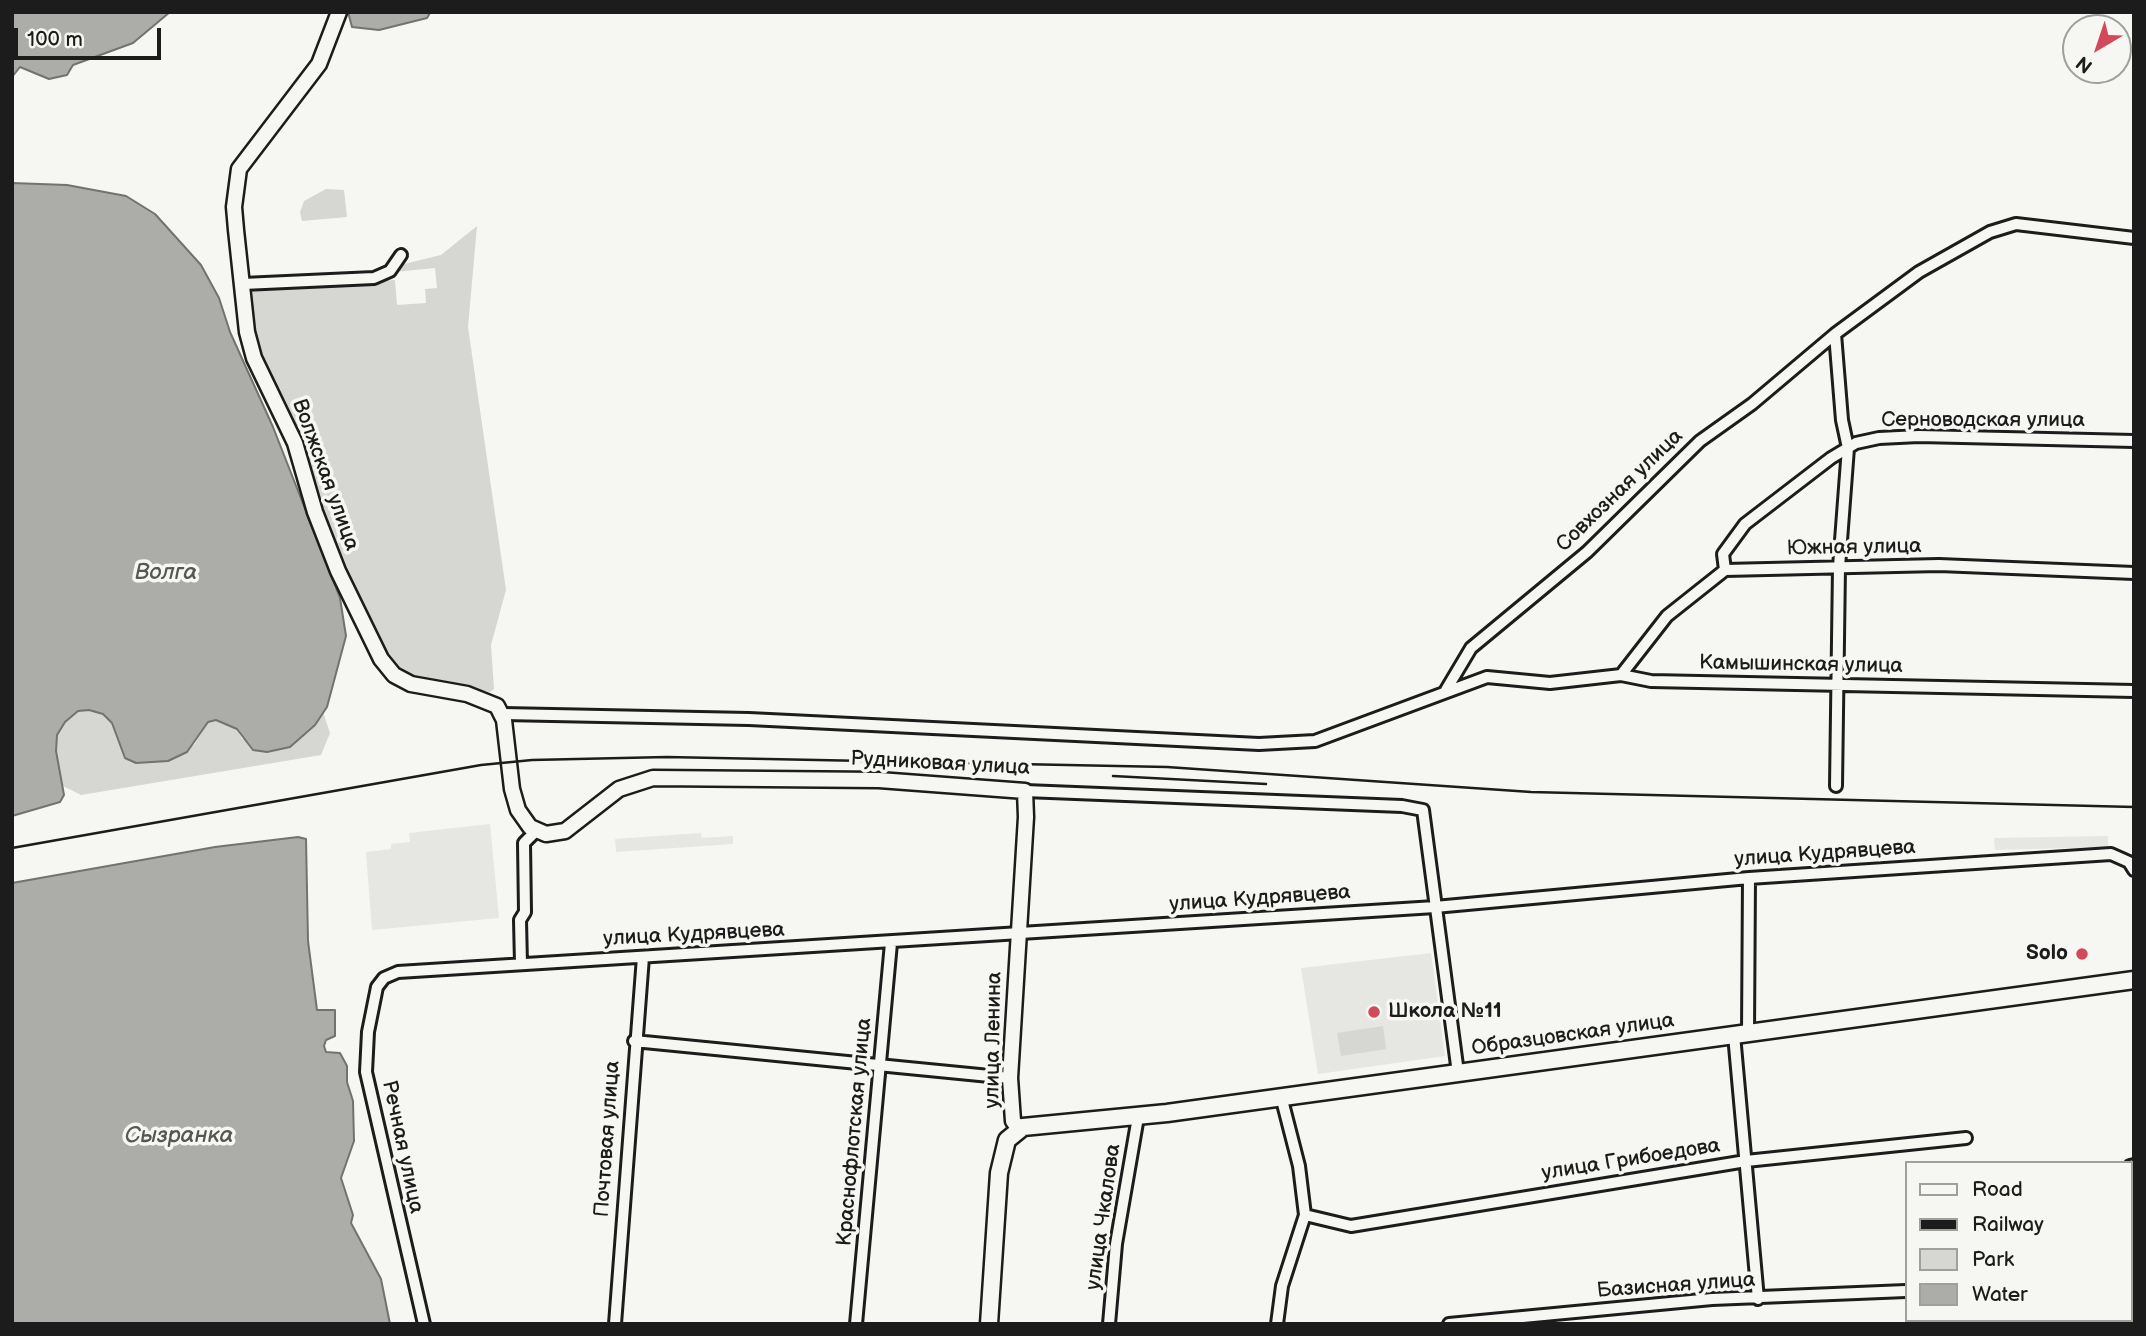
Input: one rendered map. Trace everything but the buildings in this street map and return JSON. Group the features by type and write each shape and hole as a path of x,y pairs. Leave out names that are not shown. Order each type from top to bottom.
{"main road":[{"name":"Образцовская улица","path":"1019,1129 1041,1123 1138,1117 2134,980"},
{"name":"улица Ленина","path":"989,1324 999,1173 1007,1140 1019,1129"}],"street":[{"name":"Волжская улица","path":"339,12 319,64 239,169 234,207 247,332 254,358 295,443 315,512 338,571 381,659 402,681 437,691 478,697 497,706 503,714"},
{"name":"Совхозная улица","path":"1446,690 1471,648 1587,552 1700,441 1752,404 1835,334 1919,272 1990,232 2016,224 2134,238"},
{"path":"243,284 374,278 390,271 401,255"},
{"path":"1835,334 1842,420 1848,448 1839,567 1836,786"},
{"name":"Серноводская улица","path":"1725,570 1723,554 1745,524 1848,448 1879,438 1919,436 2134,441"},
{"name":"Южная улица","path":"1725,570 1939,565 2134,573"},
{"path":"1621,675 1667,616 1725,570"},
{"name":"Камышинская улица","path":"1446,690 1470,680 1487,677 1550,683 1621,675 1651,681 2134,691"},
{"path":"521,964 520,920 525,912 524,843 536,831 518,810 509,769 503,714 750,719 1287,743 1326,738 1383,719 1446,690"},
{"name":"Рудниковая улица","path":"536,831 546,834 565,831 619,789 653,778 880,780 1025,791 1418,807 1424,816 1435,907"},
{"name":"улица Ленина","path":"1019,1129 1013,1121 1010,1078 1026,817 1025,791"},
{"name":"улица Кудрявцева","path":"384,978 398,972 1435,907 1749,878 2111,854 2129,862 2134,870"},
{"path":"1749,878 1741,1034 1746,1161 1758,1299"},
{"path":"1435,907 1458,1073"},
{"name":"Краснофлотская улица","path":"856,1324 891,943"},
{"name":"Почтовая улица","path":"615,1324 634,1041 643,957"},
{"name":"Речная улица","path":"384,978 377,987 368,1032 366,1072 424,1324"},
{"path":"634,1041 1010,1078"},
{"path":"1277,1324 1282,1286 1305,1214 1299,1166 1281,1097"},
{"name":"улица Чкалова","path":"1109,1324 1116,1244 1138,1117"},
{"name":"улица Грибоедова","path":"1305,1214 1351,1226 1746,1161 1966,1138"},
{"name":"Базисная улица","path":"1449,1324 1712,1299 1904,1291"}],"shaded area":[{"path":"490,824 499,918 372,930 366,852 391,849 391,844 410,842 409,833"},
{"path":"701,833 702,838 733,836 733,844 616,852 615,839"},
{"path":"2108,836 2108,847 1995,850 1994,838"},
{"name":"Школа №11","path":"1431,953 1445,1056 1318,1074 1301,968"}],"green space":[{"path":"326,189 344,190 347,217 302,221 300,212 304,201"},
{"path":"477,226 468,327 506,590 491,645 494,689 490,692 413,679 400,672 386,657 325,524 298,431 264,365 252,328 249,294 262,287 395,280 397,305 426,303 425,289 437,288 435,268 394,272 400,265 441,255"},
{"path":"89,710 103,714 112,723 125,758 194,745 208,722 216,720 237,729 242,739 315,725 323,712 330,733 321,755 81,795 63,786 56,751 57,735 65,722 78,711"},
{"path":"1383,1026 1386,1049 1341,1056 1337,1033"}],"water":[{"path":"12,12 170,12 133,43 73,65 67,75 49,79 20,67 12,77"},
{"path":"348,12 430,13 427,18 379,30 352,27"},
{"name":"Волга","path":"12,183 67,185 126,196 155,214 201,265 219,298 230,332 273,427 340,598 346,636 327,707 315,725 290,747 267,752 253,750 237,729 216,720 208,722 187,752 168,761 136,763 125,758 112,723 103,714 89,710 78,711 65,722 57,735 56,751 64,795 60,802 12,816"},
{"name":"Сызранка","path":"298,837 306,839 308,941 317,1010 335,1010 335,1036 326,1040 324,1046 326,1052 340,1053 347,1066 347,1082 353,1101 354,1141 341,1178 353,1215 351,1223 381,1279 390,1324 12,1324 12,883 215,847"}],"railway":[{"path":"12,848 481,765 532,760 667,757 1167,767 1531,792 2134,807"},
{"path":"1113,776 1266,784"}],"place":[{"name":"Solo","path":"2082,954"},
{"name":"Школа №11","path":"1374,1012"}]}
